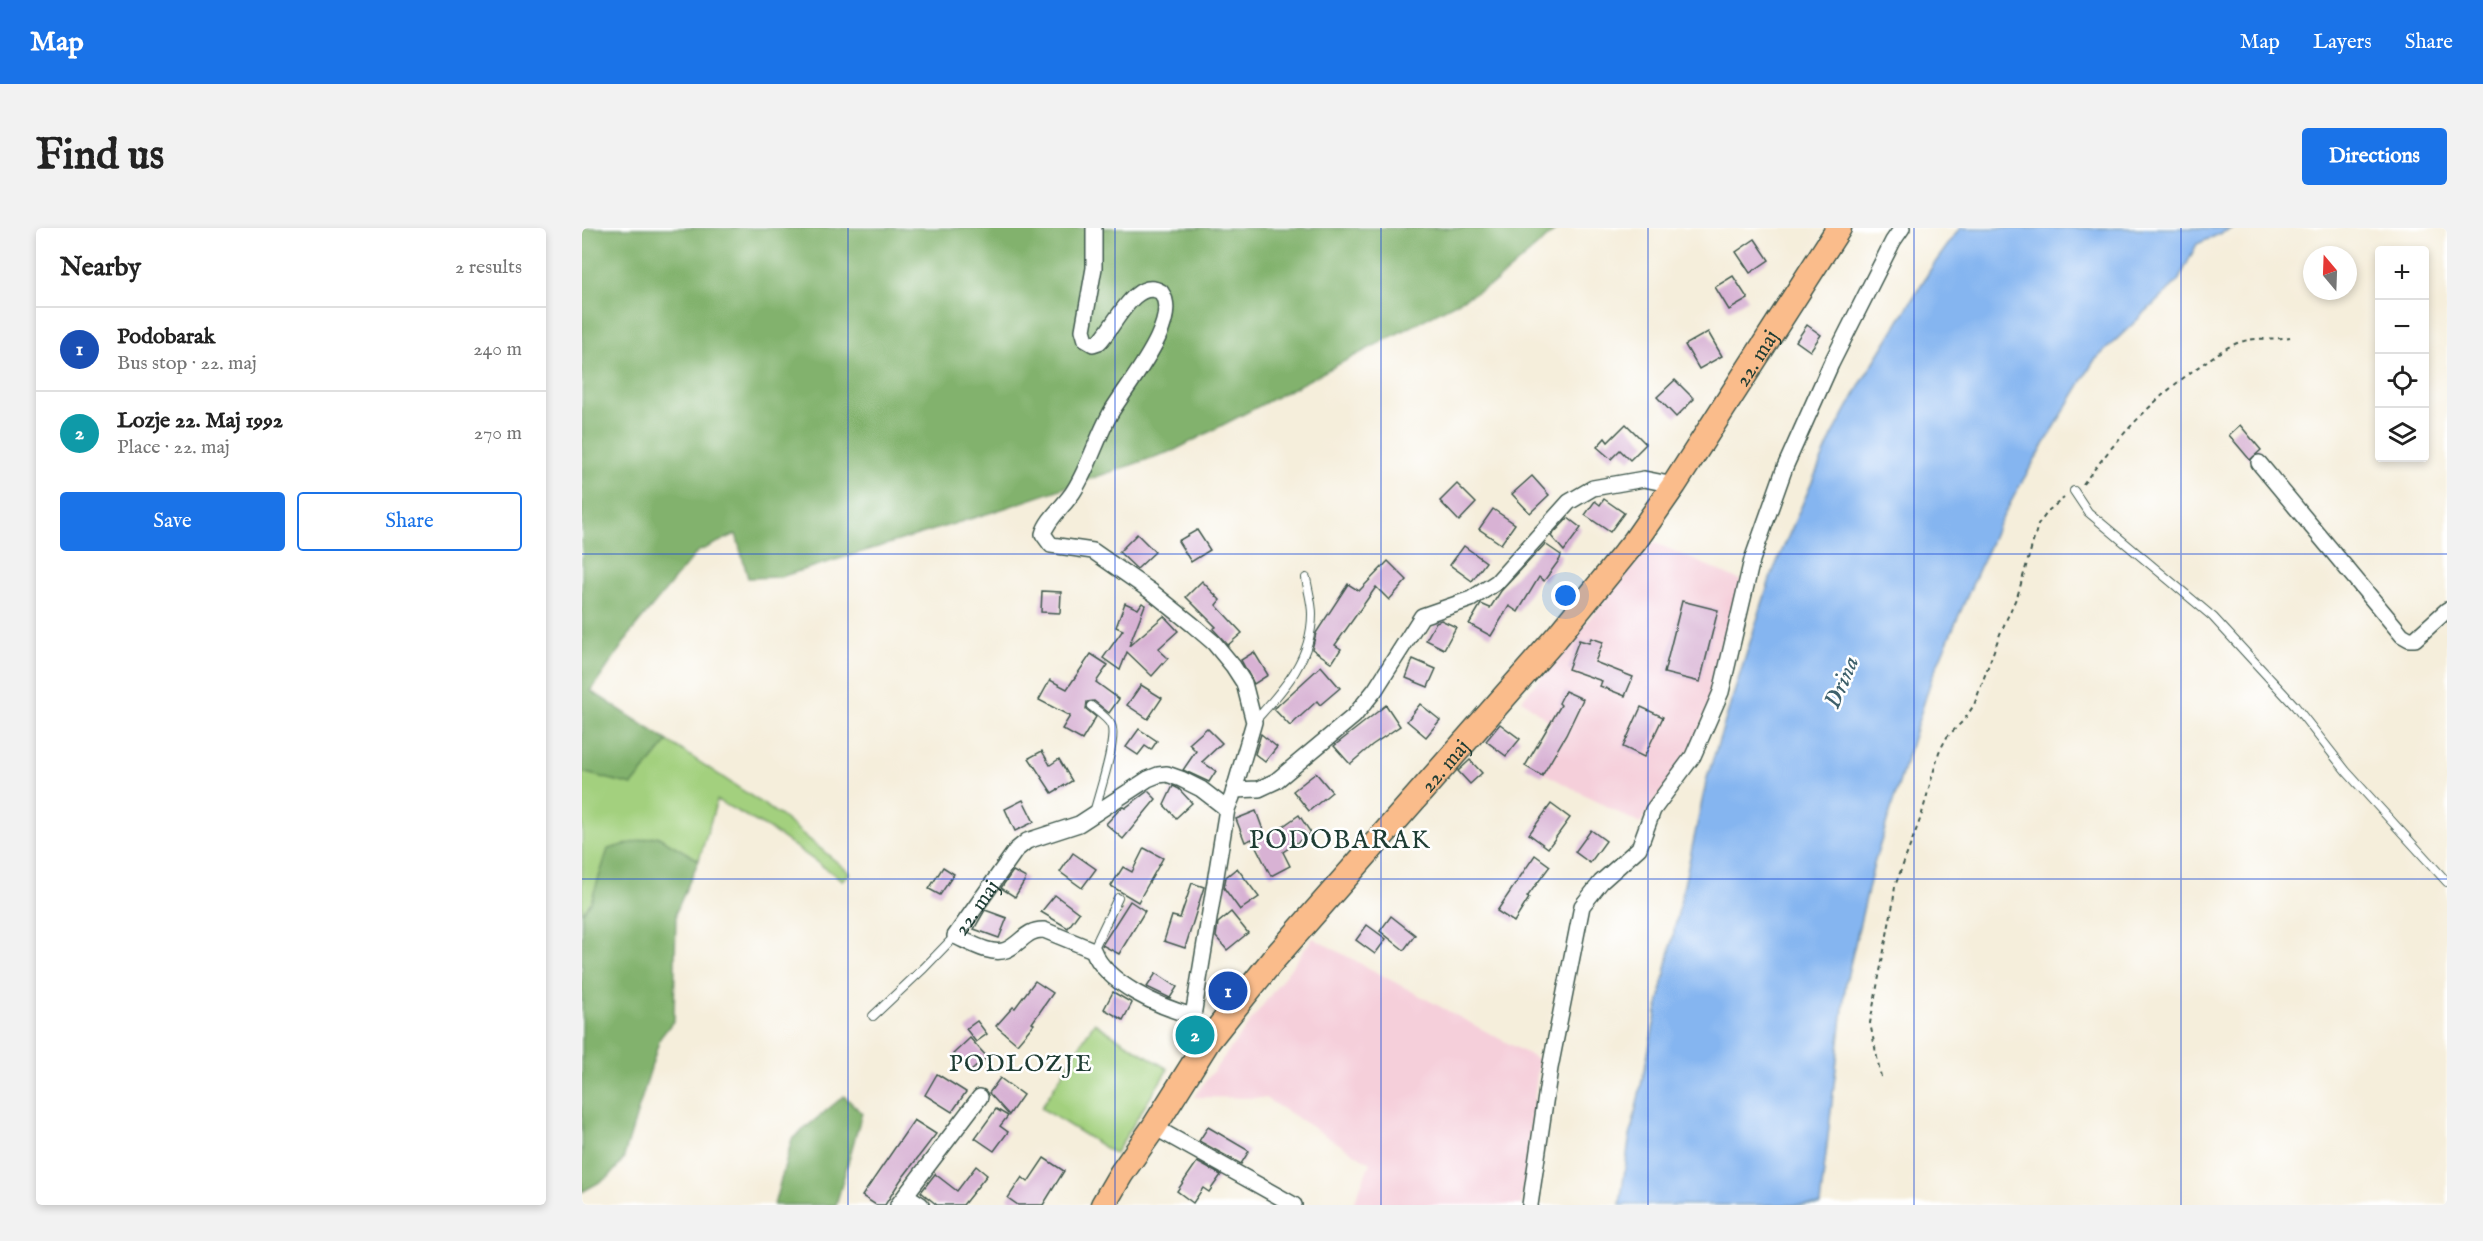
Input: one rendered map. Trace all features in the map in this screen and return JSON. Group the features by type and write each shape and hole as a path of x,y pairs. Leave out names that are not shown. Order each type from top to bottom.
{"main road":[{"name":"22. maj","path":"1103,1205 1208,1041 1272,961 1556,638 1635,541 1674,485 1839,228"}],"street":[{"path":"1094,228 1094,268 1083,330 1086,340 1093,344 1099,342 1131,300 1145,289 1152,288 1161,292 1167,308 1155,343 1144,364 1111,412 1074,492 1043,534 1051,545 1093,551 1152,592 1214,644 1244,683 1254,723 1227,809 1193,1016 1196,1026 1208,1041"},
{"path":"1530,1205 1550,1068 1582,906 1601,882 1639,848 1653,810 1693,756 1721,692 1752,560 1785,467 1831,364 1893,241 1902,228"},
{"path":"2259,462 2404,637 2415,639 2447,610"},
{"path":"1234,790 1259,789 1276,781 1354,716 1376,690 1422,616 1471,599 1497,582 1569,502 1593,488 1644,479 1674,485"},
{"name":"22. maj","path":"1093,950 1044,930 1035,929 1006,950 986,949 955,936 1016,850 1027,841 1079,824 1148,779 1167,774 1201,789 1227,809"},
{"path":"1093,950 1097,962 1108,974 1165,1008 1193,1016"},
{"path":"921,1205 902,1200 980,1097"},
{"path":"1154,1127 1294,1205"}],"lane":[{"path":"2074,491 2088,512 2213,617 2295,706 2346,771 2447,882"},
{"path":"1254,723 1293,678 1301,658 1309,634 1312,614 1306,578"},
{"path":"1091,706 1111,724 1113,732 1110,754 1094,814"},
{"path":"1093,950 1118,898"},
{"path":"873,1016 924,969 955,936"}],"path":[{"path":"1881,1077 1870,1023 1895,886 1921,817 1939,752 1947,737 1964,720 1974,705 2000,634 2018,594 2038,525 2049,510 2082,485 2123,432 2168,389 2192,371 2224,350 2244,341 2290,337"}],"shaded area":[{"path":"1653,542 1742,581 1718,681 1693,744 1640,824 1538,770 1561,731 1522,700"},
{"path":"1313,938 1539,1060 1521,1205 1353,1205 1370,1163 1265,1098 1194,1097"}],"green space":[{"path":"582,228 1558,228 1496,282 1175,450 996,511 780,577 748,578 736,534 697,552 632,631 591,691 668,741 632,785 582,772"},
{"path":"668,741 781,816 850,873 842,880 771,830 717,800 699,860 657,837 609,849 591,902 582,913 582,772 632,785"},
{"path":"657,836 699,860 676,912 674,1020 660,1038 623,1160 609,1177 582,1192 582,913 591,902 608,849"},
{"path":"1094,1023 1168,1069 1115,1154 1041,1108"},
{"path":"844,1096 862,1113 836,1205 774,1205 792,1139"}],"water":[{"name":"Drina","path":"1960,228 2233,228 2197,244 2178,281 2094,361 1997,528 1932,677 1874,864 1846,982 1820,1205 1620,1205 1629,1141 1707,778 1771,576 1832,436 1861,383 1932,267"}],"building":[{"path":"1755,239 1769,260 1750,273 1736,252"},
{"path":"1733,276 1748,299 1729,310 1715,287"},
{"path":"1807,325 1821,335 1810,351 1796,341"},
{"path":"1708,332 1722,356 1699,369 1685,345"},
{"path":"1675,380 1694,399 1676,417 1657,397"},
{"path":"1626,424 1646,444 1630,460 1620,450 1611,459 1597,447 1605,438 1608,442"},
{"path":"2240,425 2261,450 2250,460 2229,435"},
{"path":"1532,476 1549,495 1530,513 1512,494"},
{"path":"1457,484 1476,503 1459,521 1440,501"},
{"path":"1604,499 1624,513 1610,532 1585,515 1595,501 1600,505"},
{"path":"1493,509 1515,524 1501,544 1479,529"},
{"path":"1568,518 1581,528 1564,551 1551,536"},
{"path":"1197,530 1210,550 1191,562 1178,541"},
{"path":"1137,534 1155,552 1137,569 1119,552"},
{"path":"1545,544 1561,555 1560,559 1544,581 1539,577 1518,612 1509,606 1491,636 1469,624 1481,604 1490,608 1501,591"},
{"path":"1464,546 1486,562 1472,581 1450,565"},
{"path":"1388,561 1407,580 1389,600 1376,587 1335,645 1341,649 1332,663 1312,649 1316,633 1348,584 1359,591"},
{"path":"1202,581 1220,600 1216,605 1242,633 1228,645 1213,629 1216,627 1186,597"},
{"path":"1042,591 1061,592 1060,613 1041,612"},
{"path":"1682,601 1718,610 1700,682 1664,673"},
{"path":"1125,603 1138,609 1142,603 1145,605 1129,646 1164,616 1178,631 1158,649 1168,658 1152,676 1127,652 1120,670 1103,658 1123,630 1116,627"},
{"path":"1441,620 1456,627 1444,649 1426,640 1436,622"},
{"path":"1591,638 1603,642 1595,662 1633,677 1625,696 1600,686 1602,681 1568,669 1579,640 1589,643"},
{"path":"1254,652 1268,675 1254,684 1241,660"},
{"path":"1091,654 1108,665 1096,682 1119,699 1109,713 1094,701 1087,702 1086,709 1096,717 1082,740 1062,729 1070,716 1039,700 1050,680 1067,689"},
{"path":"1413,659 1436,669 1428,687 1406,678"},
{"path":"1321,666 1340,688 1320,705 1317,701 1290,726 1274,709"},
{"path":"1141,685 1162,698 1148,719 1127,705"},
{"path":"1565,691 1583,699 1566,735 1542,776 1525,766 1561,705 1559,703"},
{"path":"1420,704 1440,720 1426,737 1407,721"},
{"path":"1386,705 1400,726 1372,745 1350,764 1334,746"},
{"path":"1641,707 1663,717 1644,757 1623,747"},
{"path":"1500,724 1520,739 1506,756 1486,741"},
{"path":"1207,728 1222,743 1202,762 1216,771 1209,782 1183,770 1196,751 1189,744"},
{"path":"1139,729 1157,741 1151,750 1145,746 1138,755 1126,747"},
{"path":"1261,734 1277,747 1265,762 1255,754"},
{"path":"1042,751 1050,765 1059,759 1072,781 1052,793 1029,758"},
{"path":"1470,760 1482,773 1470,784 1458,771"},
{"path":"1316,773 1332,792 1309,811 1293,791"},
{"path":"1173,786 1192,803 1176,818 1164,805"},
{"path":"1148,791 1156,799 1123,839 1106,824 1119,810"},
{"path":"1023,800 1034,822 1015,831 1005,809"},
{"path":"1551,804 1570,818 1548,848 1529,834"},
{"path":"1256,811 1266,838 1299,815 1311,833 1283,852 1290,866 1271,876 1252,839 1245,842 1236,819"},
{"path":"1591,830 1606,841 1590,863 1575,852"},
{"path":"1144,848 1163,858 1138,902 1111,886 1123,867 1132,872"},
{"path":"1073,853 1096,869 1082,888 1060,872"},
{"path":"1535,855 1550,866 1527,897 1529,898 1514,922 1497,911"},
{"path":"943,867 954,874 940,895 929,889"},
{"path":"1237,868 1259,897 1240,910 1224,888 1226,877"},
{"path":"1013,871 1026,878 1015,897 1001,888"},
{"path":"1192,883 1204,887 1185,948 1164,941 1172,916 1180,918"},
{"path":"1055,895 1079,913 1068,928 1041,912"},
{"path":"1130,901 1145,911 1119,954 1102,945"},
{"path":"985,910 1007,918 999,938 974,929"},
{"path":"1231,912 1248,933 1227,950 1216,937 1218,923"},
{"path":"1391,916 1415,935 1404,950 1380,931"},
{"path":"1367,925 1386,939 1375,954 1356,940"},
{"path":"1156,973 1177,987 1170,998 1147,987"},
{"path":"1035,981 1053,993 1032,1023 1034,1024 1017,1044 996,1026 1013,1007 1015,1008"},
{"path":"1113,992 1132,1003 1123,1020 1104,1009"},
{"path":"977,1021 987,1034 976,1042 966,1029"},
{"path":"970,1038 987,1057 970,1072 953,1054"},
{"path":"937,1074 966,1092 952,1112 925,1095"},
{"path":"1000,1078 1023,1095 1009,1115 989,1093"},
{"path":"996,1109 1008,1116 1000,1126 1008,1132 994,1151 975,1138"},
{"path":"914,1120 936,1134 900,1181 885,1205 876,1205 862,1196"},
{"path":"1208,1127 1249,1151 1241,1164 1199,1141"},
{"path":"1044,1158 1064,1171 1043,1205 1018,1205 1008,1198 1022,1177 1028,1182"},
{"path":"1197,1162 1221,1175 1209,1192 1203,1188 1193,1203 1177,1191"},
{"path":"976,1166 987,1175 963,1205 937,1205 921,1192 935,1174 957,1191"}],"place":[{"name":"Podobarak","path":"1228,991"},
{"name":"Lozje 22. Maj 1992","path":"1195,1035"}],"district":[{"name":"PODOBARAK","path":"1340,839"},
{"name":"PODLOZJE","path":"1021,1063"}]}
